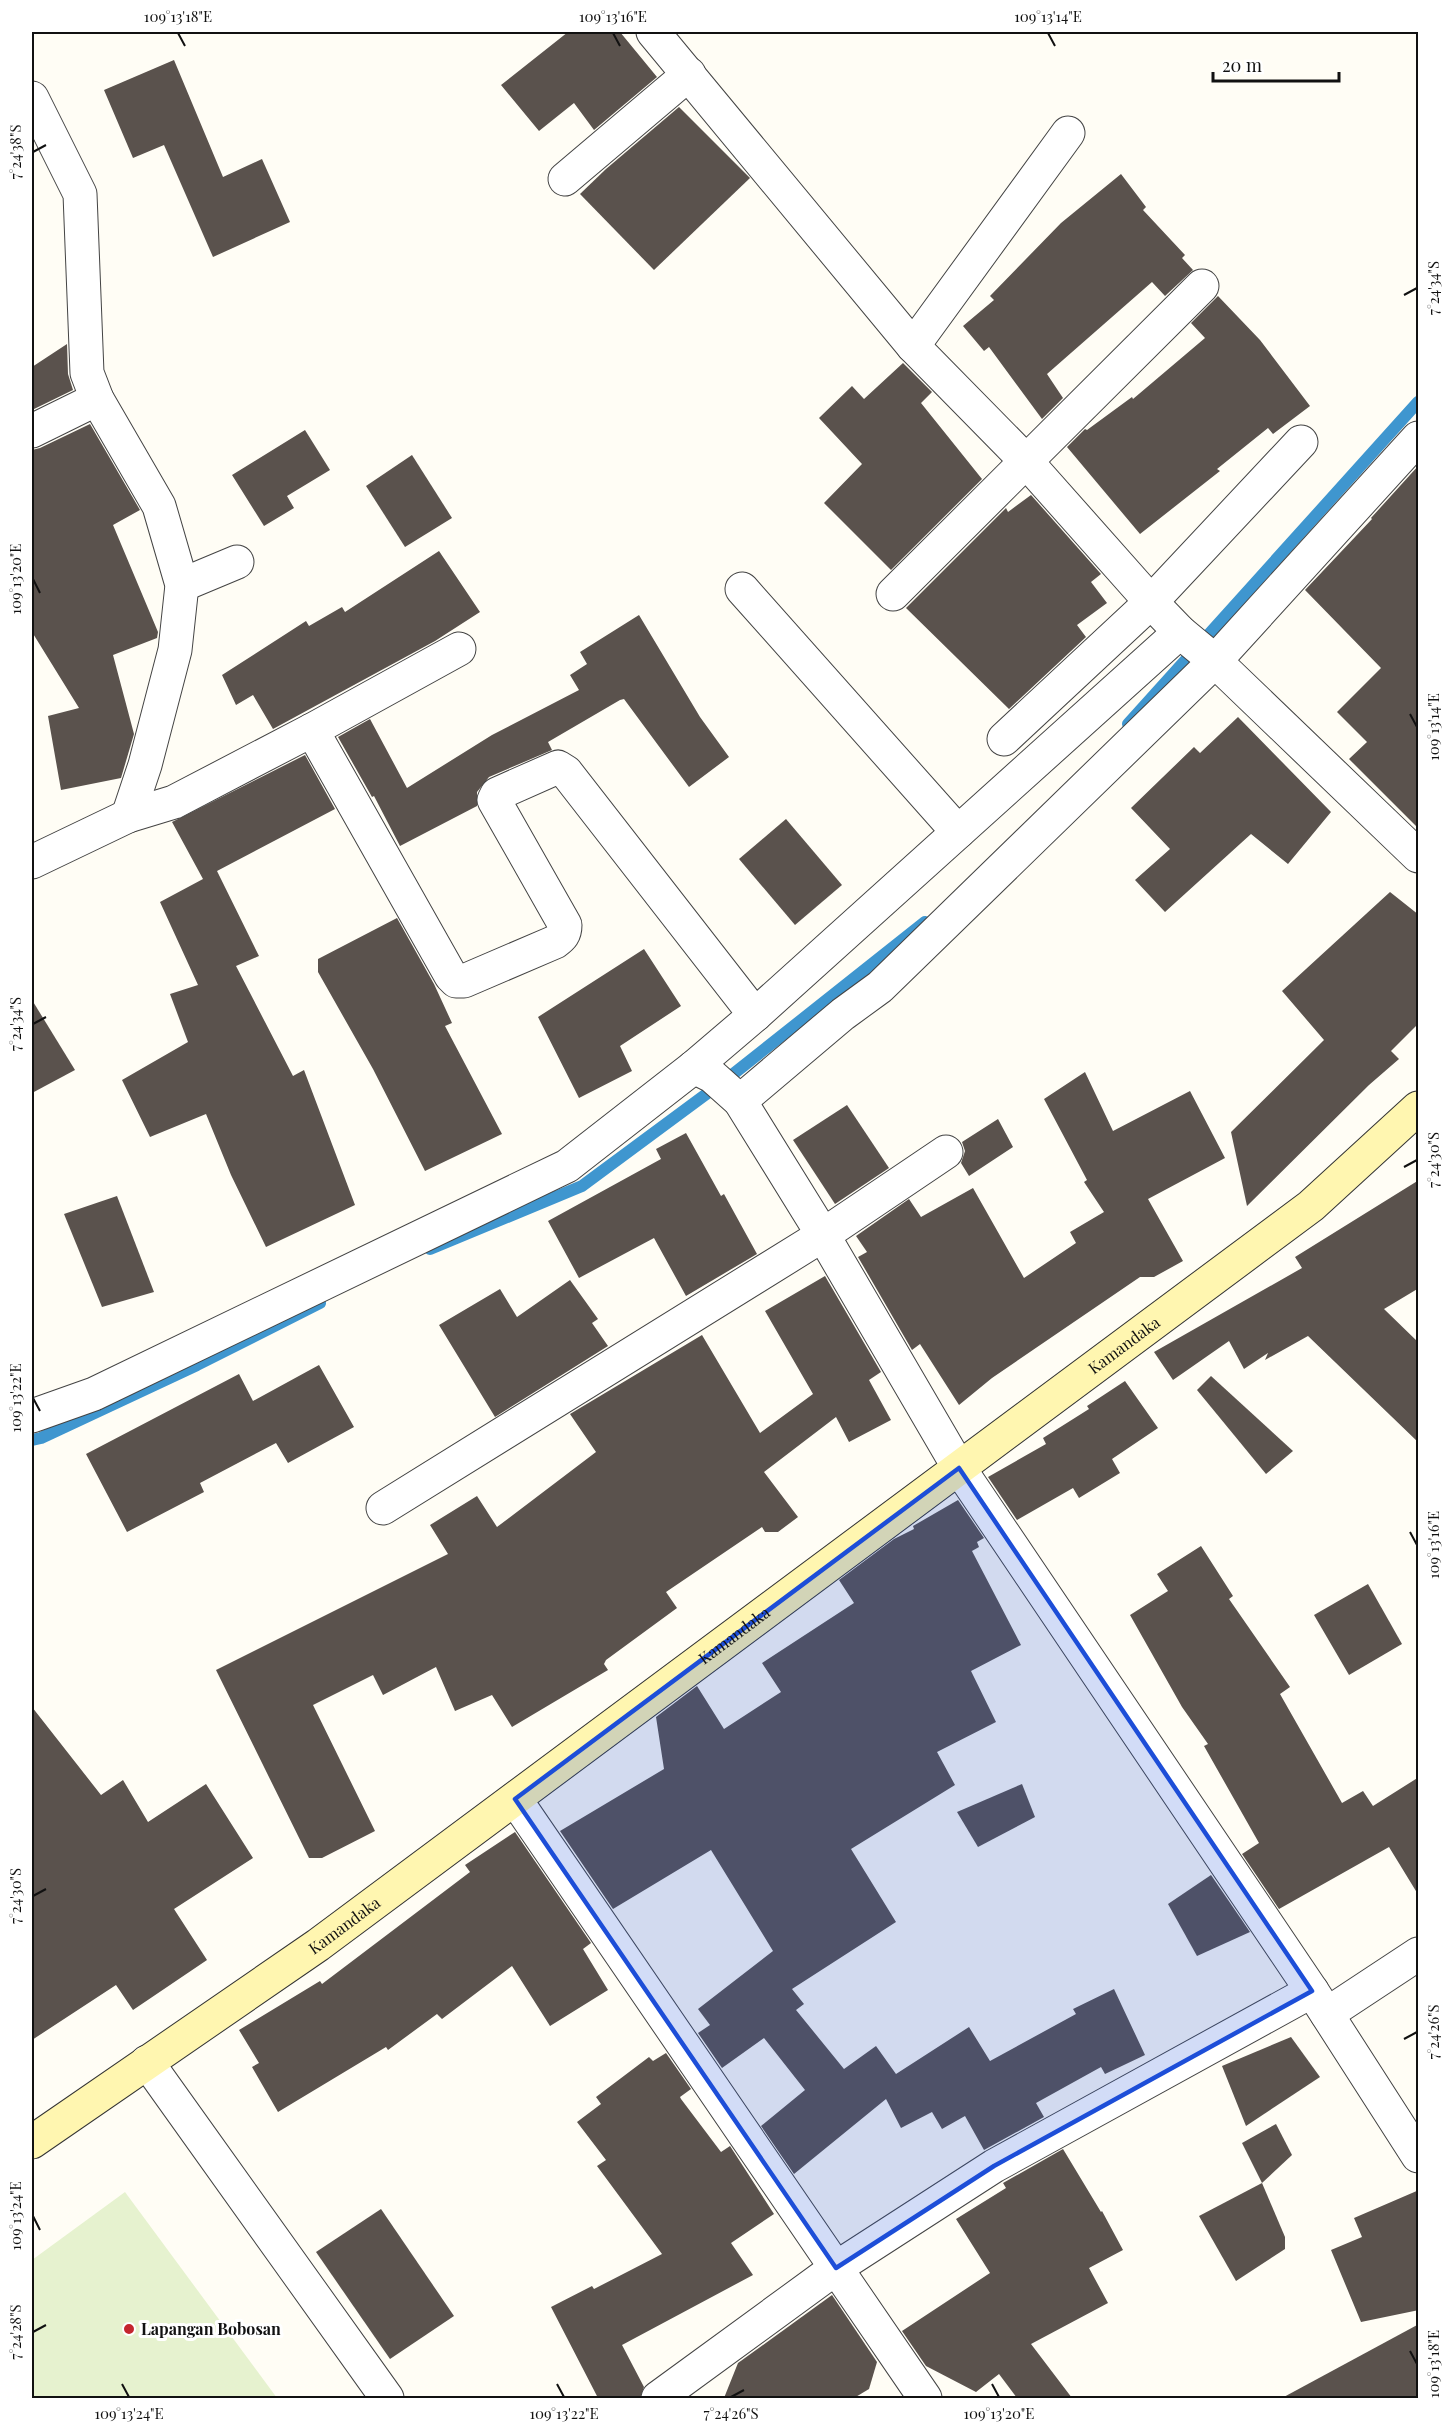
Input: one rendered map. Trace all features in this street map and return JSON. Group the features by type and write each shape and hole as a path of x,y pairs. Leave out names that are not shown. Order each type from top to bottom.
{"street":[{"path":"653,32 913,346 1025,460 1150,602 1419,856"},
{"path":"564,179 689,74"},
{"path":"32,99 80,194 87,373 97,399 159,506 182,585 176,650 145,765 128,816"},
{"path":"913,346 1068,133"},
{"path":"893,594 1202,286"},
{"path":"32,431 97,399"},
{"path":"32,1416 94,1394 567,1166 843,1014 880,987 1199,646 1419,438"},
{"path":"1004,739 1150,602 1301,442"},
{"path":"182,585 237,562"},
{"path":"742,589 958,832"},
{"path":"719,1084 755,1015 958,832 1199,646"},
{"path":"32,862 128,816 174,802 312,730 459,649"},
{"path":"312,730 451,976 456,981 470,979 555,942 565,931 564,925 494,800 497,794 558,767 566,772 755,1015"},
{"path":"719,1084 823,1235 959,1468 1319,2002 1419,2156"},
{"name":"Kamandaka","path":"32,2142 318,1945 1311,1206 1419,1108"},
{"path":"383,1508 823,1235 946,1152"},
{"path":"515,1799 925,2398"},
{"path":"658,2398 836,2268 994,2166 1419,1954"},
{"path":"147,2062 387,2398"}],"highlighted area":[{"path":"959,1468 1312,1991 994,2166 836,2268 515,1799"}],"green space":[{"name":"Lapangan Bobosan","path":"125,2192 277,2398 32,2398 32,2260"}],"building":[{"path":"568,32 620,32 657,77 594,130 574,103 539,131 501,85"},
{"path":"174,60 223,177 262,159 290,222 213,257 164,145 133,158 104,90"},
{"path":"679,107 750,178 654,270 580,194"},
{"path":"1121,174 1146,207 1143,210 1185,255 1182,258 1193,270 1165,296 1152,282 1047,374 1063,398 1042,419 989,347 984,351 963,326 994,300 990,296 1061,223"},
{"path":"1218,296 1260,340 1310,406 1273,434 1268,428 1217,469 1220,471 1140,534 1067,447 1085,429 1087,430 1132,397 1133,399 1205,338 1191,323"},
{"path":"67,344 68,374 73,390 32,410 32,367"},
{"path":"903,363 932,392 921,403 982,479 891,570 824,503 862,464 819,418 852,386 864,399"},
{"path":"90,424 140,510 113,525 158,632 157,638 113,655 134,734 121,778 61,790 48,716 79,708 32,632 32,450"},
{"path":"305,430 330,470 287,496 294,508 264,526 232,475"},
{"path":"412,455 452,518 405,547 366,486"},
{"path":"1419,465 1419,829 1349,759 1367,742 1337,712 1381,668 1305,590"},
{"path":"1031,495 1101,574 1091,582 1107,603 1077,625 1086,637 1009,709 906,608 1006,508 1008,512"},
{"path":"439,551 480,612 435,641 273,729 253,695 236,705 222,675 306,621 309,626 342,607 345,612"},
{"path":"639,615 700,717 729,757 689,787 624,699 620,700 548,742 552,750 489,777 477,792 477,806 400,846 374,796 372,797 338,737 370,719 407,788 492,735 579,690 570,675 587,664 580,652"},
{"path":"1238,717 1331,812 1288,864 1251,834 1165,912 1135,880 1170,849 1131,808 1194,747 1200,753"},
{"path":"305,755 335,809 217,871 259,956 236,966 293,1076 304,1070 355,1205 266,1247 231,1175 206,1114 150,1137 122,1080 188,1042 170,994 198,985 160,902 203,879 172,822"},
{"path":"786,819 842,885 795,925 739,859"},
{"path":"1390,892 1419,915 1419,1023 1391,1051 1399,1059 1369,1085 1247,1206 1231,1132 1324,1040 1282,991"},
{"path":"397,918 434,984 452,1023 445,1026 502,1134 425,1171 373,1069 318,972 318,959"},
{"path":"644,949 681,1006 620,1046 632,1071 579,1098 538,1017"},
{"path":"32,1000 75,1070 32,1093"},
{"path":"1085,1072 1113,1131 1190,1091 1225,1158 1148,1199 1183,1261 1154,1277 1140,1277 992,1378 959,1405 920,1344 912,1350 858,1257 867,1252 856,1236 909,1199 921,1217 973,1188 1024,1278 1076,1243 1070,1232 1104,1212 1084,1182 1087,1180 1044,1099"},
{"path":"847,1105 889,1168 835,1204 793,1140"},
{"path":"998,1119 1013,1147 969,1176 961,1163 965,1151 962,1142"},
{"path":"686,1133 721,1196 724,1194 757,1254 686,1296 654,1238 579,1278 548,1221 661,1159 656,1149"},
{"path":"1419,1180 1419,1288 1384,1309 1419,1343 1419,1443 1308,1336 1265,1360 1268,1353 1244,1369 1229,1341 1173,1380 1154,1352 1302,1268 1295,1257"},
{"path":"117,1196 154,1292 102,1307 64,1214"},
{"path":"825,1276 881,1372 869,1380 891,1420 849,1442 836,1417 764,1472 798,1517 778,1532 765,1532 762,1527 666,1592 677,1608 606,1660 604,1664 608,1670 512,1727 492,1695 455,1711 436,1667 383,1695 373,1675 313,1705 375,1831 322,1858 309,1858 216,1670 448,1554 430,1525 477,1496 497,1527 596,1452 570,1414 702,1335 760,1433 813,1394 765,1311"},
{"path":"570,1280 598,1319 592,1323 608,1346 495,1417 439,1325 500,1289 517,1317"},
{"path":"319,1365 354,1427 288,1463 276,1443 200,1483 204,1492 127,1532 86,1454 239,1374 253,1401"},
{"path":"1211,1376 1293,1451 1266,1474 1197,1390"},
{"path":"1125,1381 1158,1428 1112,1459 1120,1473 1079,1498 1073,1488 1017,1520 988,1477 1046,1444 1043,1438 1089,1409 1087,1406"},
{"path":"958,1500 984,1538 977,1542 979,1547 972,1551 1021,1645 971,1671 996,1722 937,1752 955,1785 851,1849 896,1922 792,1989 804,2004 796,2010 844,2069 876,2046 896,2074 969,2027 990,2061 1076,2014 1073,2009 1114,1989 1145,2055 1105,2074 1101,2067 1036,2103 1044,2117 984,2150 965,2116 942,2129 932,2112 901,2128 886,2099 794,2174 761,2126 805,2090 764,2038 722,2068 698,2033 710,2025 698,2009 773,1951 711,1850 613,1909 560,1831 664,1769 656,1717 697,1686 724,1729 781,1692 762,1663 854,1603 839,1580 894,1539 914,1529 913,1526"},
{"path":"1201,1546 1233,1596 1229,1599 1290,1687 1280,1694 1342,1803 1363,1791 1373,1806 1419,1777 1419,1896 1389,1847 1279,1909 1242,1854 1259,1843 1204,1746 1208,1744 1182,1707 1130,1615 1168,1591 1157,1574"},
{"path":"1368,1584 1402,1644 1349,1675 1314,1615"},
{"path":"32,1707 101,1795 123,1780 148,1822 206,1784 253,1858 174,1909 207,1960 133,2010 116,1985 32,2040"},
{"path":"1022,1784 1035,1817 978,1847 957,1812"},
{"path":"515,1832 591,1943 583,1949 608,1990 550,2026 512,1966 442,2019 437,2014 388,2050 386,2047 278,2112 252,2067 259,2063 239,2030 320,1981 322,1984 470,1872 465,1865"},
{"path":"1211,1875 1250,1932 1197,1956 1168,1904"},
{"path":"1291,2037 1320,2077 1246,2126 1222,2066"},
{"path":"666,2053 691,2089 680,2097 681,2099 721,2152 730,2146 774,2214 731,2243 753,2275 622,2345 644,2387 640,2398 598,2398 551,2307 592,2286 594,2289 662,2254 597,2166 606,2160 577,2122 601,2104 596,2097 649,2057 653,2061"},
{"path":"1276,2124 1292,2155 1262,2183 1242,2143"},
{"path":"1063,2149 1102,2211 1123,2250 1089,2268 1108,2303 1031,2344 1072,2398 1017,2398 999,2374 976,2392 926,2366 902,2331 990,2273 956,2219 1006,2188 1003,2183"},
{"path":"1262,2183 1285,2237 1285,2249 1236,2281 1199,2216"},
{"path":"1419,2190 1419,2310 1361,2322 1331,2250 1362,2237 1354,2218"},
{"path":"381,2209 454,2316 390,2359 316,2252"},
{"path":"832,2295 877,2362 869,2389 854,2398 724,2398 738,2363"},
{"path":"1419,2324 1419,2398 1282,2398"}],"waterway":[{"path":"1128,724 1418,402"},
{"path":"430,1249 582,1186 732,1075 925,922"},
{"path":"32,1440 41,1438 197,1365 320,1303"}],"place":[{"name":"Lapangan Bobosan","path":"129,2329"}]}
